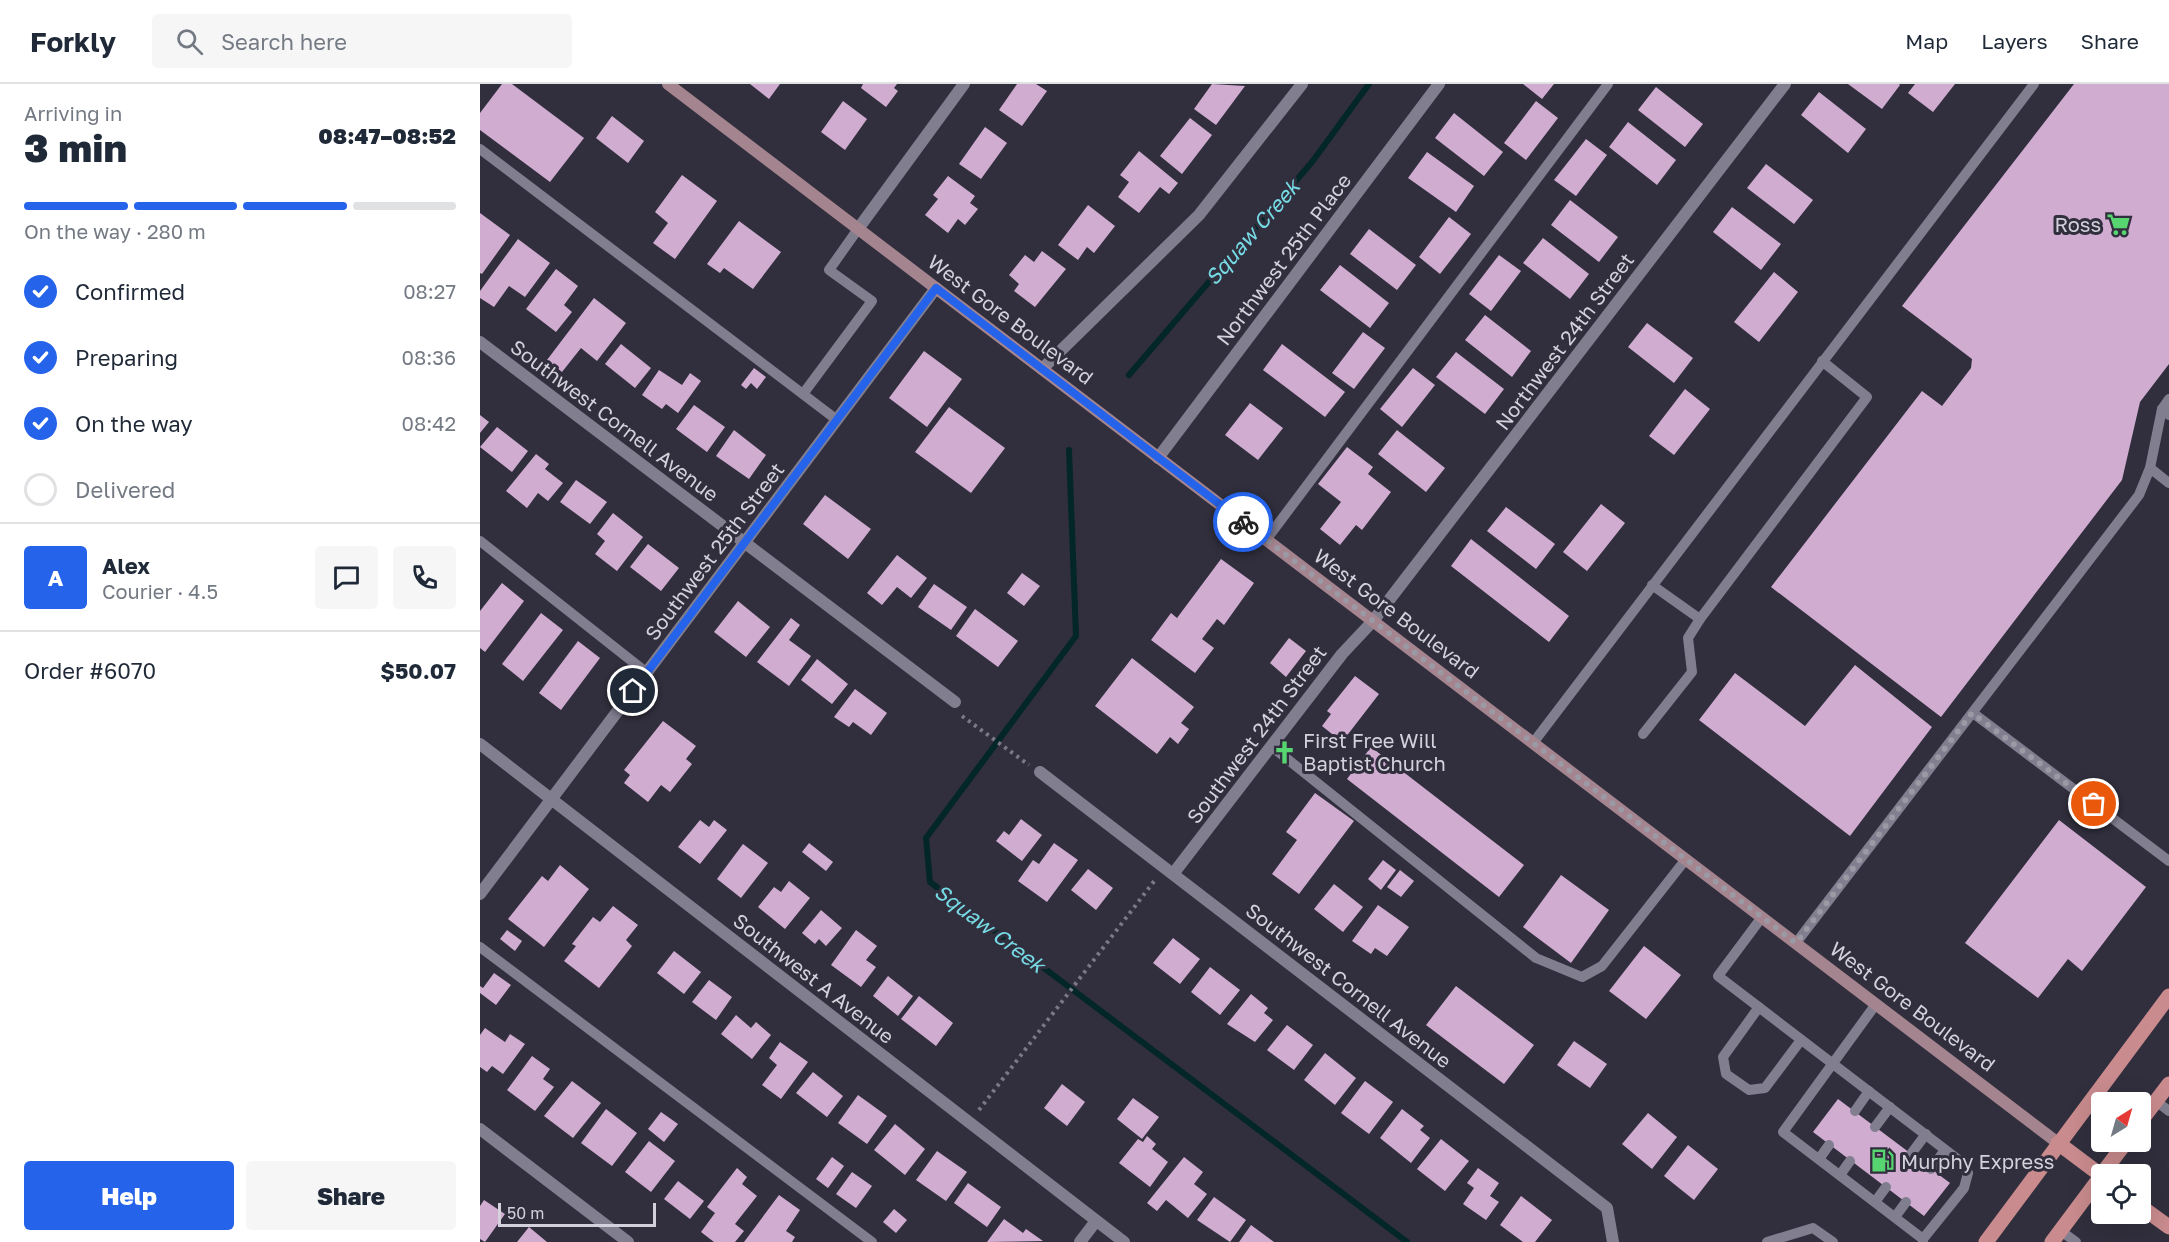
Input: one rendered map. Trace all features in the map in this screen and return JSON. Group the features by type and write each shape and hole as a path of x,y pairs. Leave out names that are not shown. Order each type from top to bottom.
{"main road":[{"name":"West Gore Boulevard","path":"668,84 2091,1167"},
{"path":"1986,1242 2169,996"},
{"path":"2151,1108 2169,1084"},
{"path":"2057,1236 2091,1190"},
{"path":"2151,1214 2169,1227"}],"street":[{"path":"858,229 964,84"},
{"path":"1042,369 1199,215 1302,84"},
{"name":"Northwest 25th Place","path":"1158,458 1439,84"},
{"name":"Northwest 24th Street","path":"1373,621 1785,84"},
{"name":"Southwest 25th Street","path":"480,894 936,288"},
{"name":"Southwest Cornell Avenue","path":"480,342 955,702"},
{"name":"Southwest 24th Street","path":"1169,871 1271,746 1342,654 1373,621"},
{"name":"Southwest A Avenue","path":"480,744 1124,1242"},
{"name":"Southwest Cornell Avenue","path":"1040,772 1607,1208 1613,1242"},
{"path":"480,1129 628,1242"},
{"path":"1080,1242 1095,1221"}],"lane":[{"path":"1266,540 1608,84"},
{"path":"1533,743 2034,84"},
{"path":"480,149 837,420"},
{"path":"803,394 872,301 830,270 858,229"},
{"path":"1642,734 1692,672 1688,638 1867,397 1822,361"},
{"path":"1796,943 2139,495 2150,468 2169,399"},
{"path":"2150,468 2169,483"},
{"path":"480,541 647,673"},
{"path":"1652,585 1701,619"},
{"path":"1972,713 2169,861"},
{"path":"1271,746 1536,958 1582,977 1602,966 1686,859"},
{"path":"1762,917 1718,976 1833,1064 1926,1134 1960,1161 1968,1173 1964,1188 1923,1241 1783,1132 1833,1064 1876,1004"},
{"path":"480,947 872,1242"},
{"path":"1759,1007 1723,1057 1726,1074 1749,1090 1765,1088 1802,1040"},
{"path":"1855,1111 1869,1091"},
{"path":"2156,1101 2169,1111"},
{"path":"1875,1127 1890,1107"},
{"path":"1911,1154 1926,1134"},
{"path":"1819,1159 1829,1145"},
{"path":"1931,1169 1945,1150"},
{"path":"1840,1175 1850,1161"},
{"path":"1875,1202 1886,1187"},
{"path":"1895,1217 1906,1202"},
{"path":"1769,1241 1813,1228 1833,1242"},
{"path":"2057,1236 2076,1242"}],"path":[{"path":"975,726 1022,761"},
{"path":"970,1123 1050,1013 1169,871"}],"building":[{"path":"502,84 512,84 584,138 550,182 480,130 480,113"},
{"path":"750,84 780,84 769,99"},
{"path":"863,84 897,84 894,88 898,91 886,107 861,88"},
{"path":"1017,84 1036,84 1047,91 1022,126 999,110"},
{"path":"1212,84 1245,86 1216,125 1194,109"},
{"path":"1523,84 1554,84 1542,99"},
{"path":"1848,84 1899,84 1900,85 1882,109"},
{"path":"1915,84 1955,84 1933,112 1908,93"},
{"path":"2074,84 2169,84 2169,364 2140,402 2122,480 1941,717 1771,587 1922,391 1942,406 1971,368 1972,359 1902,306"},
{"path":"1656,87 1703,124 1685,147 1638,110"},
{"path":"1819,92 1866,129 1848,153 1801,115"},
{"path":"843,101 867,119 845,150 821,132"},
{"path":"1536,101 1558,118 1526,160 1504,143"},
{"path":"1454,113 1503,152 1484,176 1435,138"},
{"path":"612,116 644,141 628,163 596,138"},
{"path":"1190,118 1212,135 1182,174 1160,156"},
{"path":"1628,122 1676,160 1657,185 1609,147"},
{"path":"985,127 1007,143 981,179 959,164"},
{"path":"1586,139 1607,155 1576,196 1554,180"},
{"path":"1139,151 1178,183 1169,194 1160,187 1139,213 1118,197 1129,182 1120,175"},
{"path":"1427,152 1474,186 1456,212 1408,178"},
{"path":"1766,164 1813,200 1794,224 1747,188"},
{"path":"682,175 717,201 675,259 653,243 668,223 655,212"},
{"path":"948,176 975,196 970,203 978,209 965,225 958,219 948,233 925,215 938,199 933,195"},
{"path":"1570,200 1618,237 1599,262 1551,225"},
{"path":"1088,205 1115,226 1094,253 1087,247 1078,260 1058,245"},
{"path":"1732,207 1781,244 1761,270 1713,232"},
{"path":"480,213 510,235 482,274 480,273"},
{"path":"1449,217 1471,234 1440,274 1419,257"},
{"path":"739,221 781,252 753,289 724,268 720,273 707,264"},
{"path":"1369,229 1416,265 1397,290 1350,254"},
{"path":"1543,238 1589,274 1570,299 1523,263"},
{"path":"518,239 550,263 525,297 509,286 494,307 480,298 480,291"},
{"path":"1042,251 1066,269 1035,307 1014,291 1019,284 1009,275 1025,255 1034,262"},
{"path":"1499,255 1521,271 1491,311 1469,294"},
{"path":"1340,265 1389,303 1370,328 1320,290"},
{"path":"556,269 578,286 564,305 572,312 556,332 526,309"},
{"path":"1774,272 1798,292 1759,342 1734,322"},
{"path":"594,298 626,323 597,361 581,348 562,372 547,360"},
{"path":"1485,315 1531,351 1512,377 1465,340"},
{"path":"1647,323 1693,358 1674,383 1628,347"},
{"path":"1363,332 1385,348 1354,389 1332,373"},
{"path":"621,344 651,368 635,388 605,364"},
{"path":"1282,344 1345,392 1325,417 1263,370"},
{"path":"924,351 962,379 927,427 889,398"},
{"path":"1456,352 1504,389 1485,414 1436,377"},
{"path":"754,368 766,377 757,389 751,383 746,389 741,385"},
{"path":"1413,368 1435,385 1402,427 1380,409"},
{"path":"659,370 682,385 690,373 701,381 678,413 666,404 662,409 642,395"},
{"path":"1685,389 1710,409 1674,455 1649,436"},
{"path":"1250,403 1283,428 1258,460 1225,435"},
{"path":"694,405 725,427 707,452 676,429"},
{"path":"949,407 1005,448 971,493 915,452"},
{"path":"480,415 489,422 480,433"},
{"path":"497,427 528,451 512,472 480,447"},
{"path":"734,430 766,455 749,479 716,456"},
{"path":"1397,430 1445,468 1426,492 1378,454"},
{"path":"1347,447 1373,467 1368,474 1391,492 1362,530 1356,525 1340,545 1320,529 1341,502 1318,484"},
{"path":"536,454 549,464 545,469 563,483 548,501 538,493 527,508 506,491"},
{"path":"576,480 607,502 590,524 560,502"},
{"path":"825,495 871,529 848,559 803,524"},
{"path":"1601,504 1625,523 1587,571 1563,552"},
{"path":"1506,507 1555,544 1536,569 1487,531"},
{"path":"613,513 643,537 617,571 595,554 605,541 597,534"},
{"path":"1471,539 1569,616 1549,642 1451,566"},
{"path":"648,544 679,568 661,591 630,567"},
{"path":"897,555 927,578 911,598 897,587 882,605 867,593"},
{"path":"1221,559 1254,583 1224,625 1217,619 1202,639 1214,648 1195,673 1151,640 1171,613 1177,618"},
{"path":"1022,573 1040,586 1024,606 1007,593"},
{"path":"502,583 524,601 485,652 480,648 480,611"},
{"path":"934,584 967,607 951,630 918,607"},
{"path":"738,601 770,627 746,657 714,632"},
{"path":"975,609 1018,641 998,667 956,636"},
{"path":"541,613 563,630 523,681 502,664"},
{"path":"791,618 800,625 789,640 811,656 789,686 757,662"},
{"path":"1289,638 1306,651 1286,677 1270,663"},
{"path":"578,641 600,658 561,710 539,693"},
{"path":"1132,658 1194,707 1181,723 1189,729 1178,744 1170,737 1157,754 1095,706"},
{"path":"817,659 848,684 832,704 801,680"},
{"path":"1855,665 1932,727 1850,836 1699,720 1735,673 1805,726"},
{"path":"1355,676 1379,694 1342,742 1322,726 1331,714 1327,711"},
{"path":"855,689 887,713 871,735 853,722 849,727 834,717"},
{"path":"663,721 696,746 686,759 692,764 670,792 661,785 648,802 624,783 630,775 624,770"},
{"path":"1371,747 1524,865 1499,897 1347,779"},
{"path":"1315,793 1354,821 1299,894 1272,874 1297,840 1286,832"},
{"path":"1021,819 1042,835 1022,861 996,841 1004,831 1009,835"},
{"path":"700,820 709,827 714,820 727,830 700,864 678,847"},
{"path":"2059,820 2146,887 2082,971 2068,959 2038,998 1965,943"},
{"path":"809,843 833,862 826,871 802,852"},
{"path":"1054,843 1078,860 1047,902 1018,881 1033,860 1039,864"},
{"path":"743,844 768,863 741,898 717,879"},
{"path":"1383,860 1396,870 1381,890 1368,879"},
{"path":"560,865 589,889 544,947 508,919 542,876 548,881"},
{"path":"1088,869 1113,888 1096,910 1071,890"},
{"path":"1400,870 1414,881 1401,897 1387,887"},
{"path":"1561,875 1609,910 1571,963 1523,927"},
{"path":"789,881 810,898 785,929 758,907 774,887 781,892"},
{"path":"1334,884 1363,907 1343,932 1314,909"},
{"path":"1378,905 1409,927 1387,956 1375,948 1371,954 1352,941"},
{"path":"613,906 638,925 626,940 632,946 599,988 564,961 576,946 572,944 593,917 600,922"},
{"path":"821,910 842,928 826,946 819,939 815,944 802,933"},
{"path":"507,930 522,941 515,951 500,939"},
{"path":"856,930 877,946 866,960 876,967 861,987 831,965"},
{"path":"1173,938 1200,959 1180,984 1153,963"},
{"path":"1644,946 1681,975 1646,1019 1609,991"},
{"path":"674,951 701,972 684,994 657,973"},
{"path":"1210,967 1240,990 1220,1015 1191,992"},
{"path":"494,973 511,985 496,1005 480,993 480,986 483,988"},
{"path":"888,976 913,996 898,1016 873,996"},
{"path":"709,980 732,997 716,1020 692,1002"},
{"path":"1456,986 1534,1045 1504,1084 1426,1025"},
{"path":"1251,994 1268,1008 1264,1013 1273,1020 1255,1042 1227,1024"},
{"path":"919,996 953,1023 936,1046 901,1019"},
{"path":"736,1015 751,1028 756,1022 771,1035 752,1059 721,1034"},
{"path":"1287,1025 1313,1045 1294,1070 1267,1050"},
{"path":"485,1028 505,1042 510,1034 525,1044 503,1074 492,1066 487,1072 480,1067 480,1035"},
{"path":"1574,1041 1607,1064 1590,1088 1557,1065"},
{"path":"780,1042 808,1062 781,1099 762,1085 777,1065 769,1058"},
{"path":"1325,1053 1356,1078 1335,1105 1304,1080"},
{"path":"532,1056 550,1069 543,1079 554,1087 535,1111 507,1090"},
{"path":"813,1072 843,1096 827,1117 796,1093"},
{"path":"572,1081 601,1103 573,1138 544,1116"},
{"path":"1365,1081 1393,1102 1369,1134 1341,1113"},
{"path":"1062,1084 1085,1102 1067,1126 1044,1108"},
{"path":"858,1095 887,1116 867,1144 838,1123"},
{"path":"1133,1098 1159,1117 1142,1139 1117,1119"},
{"path":"1838,1099 1950,1183 1924,1216 1813,1132"},
{"path":"606,1109 637,1133 612,1166 581,1143"},
{"path":"1402,1109 1424,1126 1420,1130 1430,1138 1411,1163 1380,1138"},
{"path":"661,1112 678,1124 664,1142 648,1129"},
{"path":"1648,1113 1677,1137 1652,1169 1622,1144"},
{"path":"895,1124 925,1149 905,1175 874,1150"},
{"path":"1147,1136 1156,1144 1152,1149 1168,1162 1150,1187 1119,1163 1138,1139 1143,1142"},
{"path":"1441,1139 1469,1161 1445,1191 1417,1169"},
{"path":"649,1141 675,1161 651,1192 625,1172"},
{"path":"1688,1145 1718,1169 1694,1200 1664,1176"},
{"path":"937,1151 967,1172 946,1201 916,1180"},
{"path":"832,1157 844,1166 828,1188 816,1179"},
{"path":"1184,1157 1203,1172 1194,1184 1207,1194 1188,1218 1166,1200 1157,1211 1147,1203"},
{"path":"737,1168 747,1177 742,1184 757,1196 735,1224 744,1231 735,1242 714,1242 701,1232 715,1213 707,1207"},
{"path":"1478,1168 1499,1183 1490,1196 1499,1202 1486,1220 1463,1204 1474,1188 1467,1183"},
{"path":"852,1172 872,1186 856,1208 836,1194"},
{"path":"678,1181 704,1201 690,1219 664,1199"},
{"path":"968,1183 1001,1207 987,1227 954,1203"},
{"path":"779,1195 800,1210 786,1231 795,1237 792,1242 744,1242"},
{"path":"1521,1196 1552,1220 1535,1242 1523,1242 1500,1225"},
{"path":"1214,1197 1246,1220 1230,1242 1197,1220"},
{"path":"484,1200 505,1214 485,1242 480,1239 480,1206"},
{"path":"894,1209 907,1220 896,1233 883,1222"},
{"path":"1004,1219 1023,1233 1026,1229 1043,1241 987,1242"},
{"path":"1251,1225 1274,1242 1239,1242"},
{"path":"529,1227 547,1242 517,1242"}],"waterway":[{"name":"Squaw Creek","path":"1129,375 1312,162 1369,84"},
{"name":"Squaw Creek","path":"1069,450 1076,636 926,838 930,882 1407,1242"}],"way so far":[{"path":"1243,522 1796,943 1972,713 2094,804"}],"place":[{"name":"Ross","path":"2119,224"},
{"name":"First Free Will Baptist Church","path":"1285,752"},
{"name":"Murphy Express","path":"1883,1161"}],"route":[{"path":"633,691 936,288 1243,522"}]}
